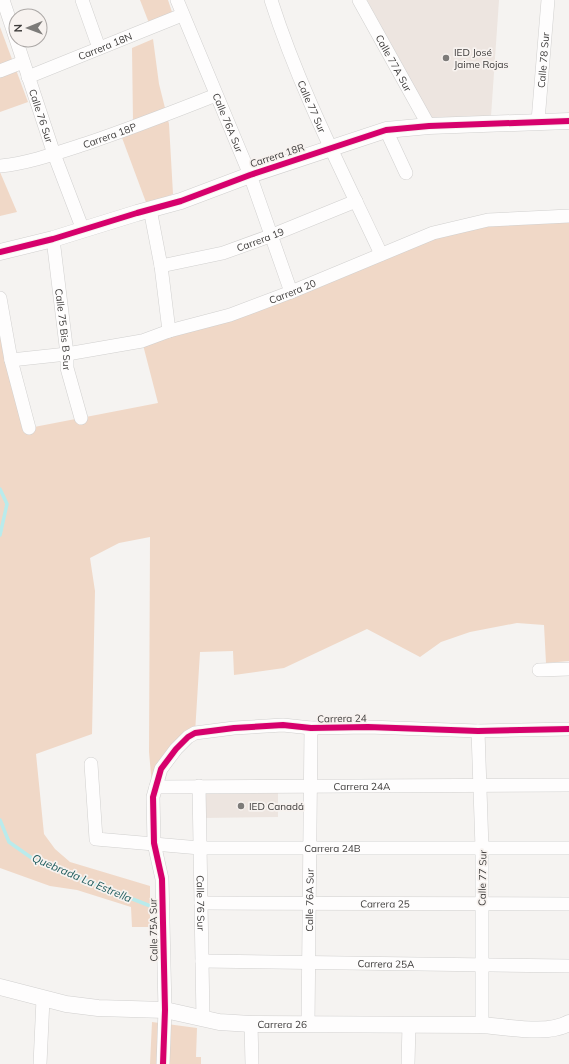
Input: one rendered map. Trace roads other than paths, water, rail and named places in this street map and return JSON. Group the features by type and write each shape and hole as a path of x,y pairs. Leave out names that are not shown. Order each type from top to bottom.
{"street":[{"name":"Calle 76 Sur","path":"2,0 54,154 83,230"},
{"path":"82,0 99,48"},
{"name":"Calle 76A Sur","path":"177,0 250,175 290,292"},
{"name":"Calle 77 Sur","path":"271,0 283,36 331,148 380,254"},
{"name":"Calle 77A Sur","path":"359,0 429,126"},
{"name":"Calle 78 Sur","path":"538,121 548,0"},
{"name":"Carrera 18N","path":"28,77 182,15"},
{"path":"0,71 23,62"},
{"name":"Carrera 18P","path":"0,166 31,161 54,154 136,127 216,95"},
{"name":"Carrera 18R","path":"0,252 53,239 194,197 250,175 386,130 429,126 569,121"},
{"path":"386,130 406,173"},
{"name":"Carrera 19","path":"161,266 223,253 270,236 356,201"},
{"path":"150,209 161,266 169,332"},
{"name":"Carrera 20","path":"11,360 67,354 142,341 230,315 433,233 488,220 569,216"},
{"name":"Calle 75 Bis B Sur","path":"53,239 67,354 67,368 81,418"},
{"path":"0,298 11,360 29,428"},
{"path":"539,670 569,669"},
{"name":"Carrera 24","path":"154,792 161,769 176,749 195,733 234,728 283,725 311,728 368,727 478,731 569,729"},
{"name":"Calle 76A Sur","path":"308,1024 311,728"},
{"name":"Calle 77 Sur","path":"478,731 482,848 482,1026"},
{"name":"Carrera 24B","path":"91,764 96,839 200,848 569,848"},
{"name":"Carrera 24A","path":"154,792 199,786 569,784"},
{"name":"Calle 76 Sur","path":"199,786 203,1019"},
{"name":"Calle 75A Sur","path":"154,792 154,843 162,879 165,1010 163,1064"},
{"name":"Carrera 25","path":"201,903 309,902 569,904"},
{"name":"Carrera 25A","path":"202,961 569,966"},
{"name":"Carrera 26","path":"0,987 43,999 98,1008 165,1010 203,1019 251,1024 482,1026 542,1029 559,1028 568,1025"},
{"path":"40,1064 43,999"},
{"path":"251,1024 252,1064"},
{"path":"408,1064 409,1025"}],"waterway":[{"name":"Quebrada La Estrella","path":"0,489 7,504 0,535"},
{"name":"Quebrada La Estrella","path":"0,820 9,842 36,861 158,909"}],"place":[{"name":"IED José Jaime Rojas","path":"446,58"},
{"name":"IED Canadá","path":"241,806"}]}
